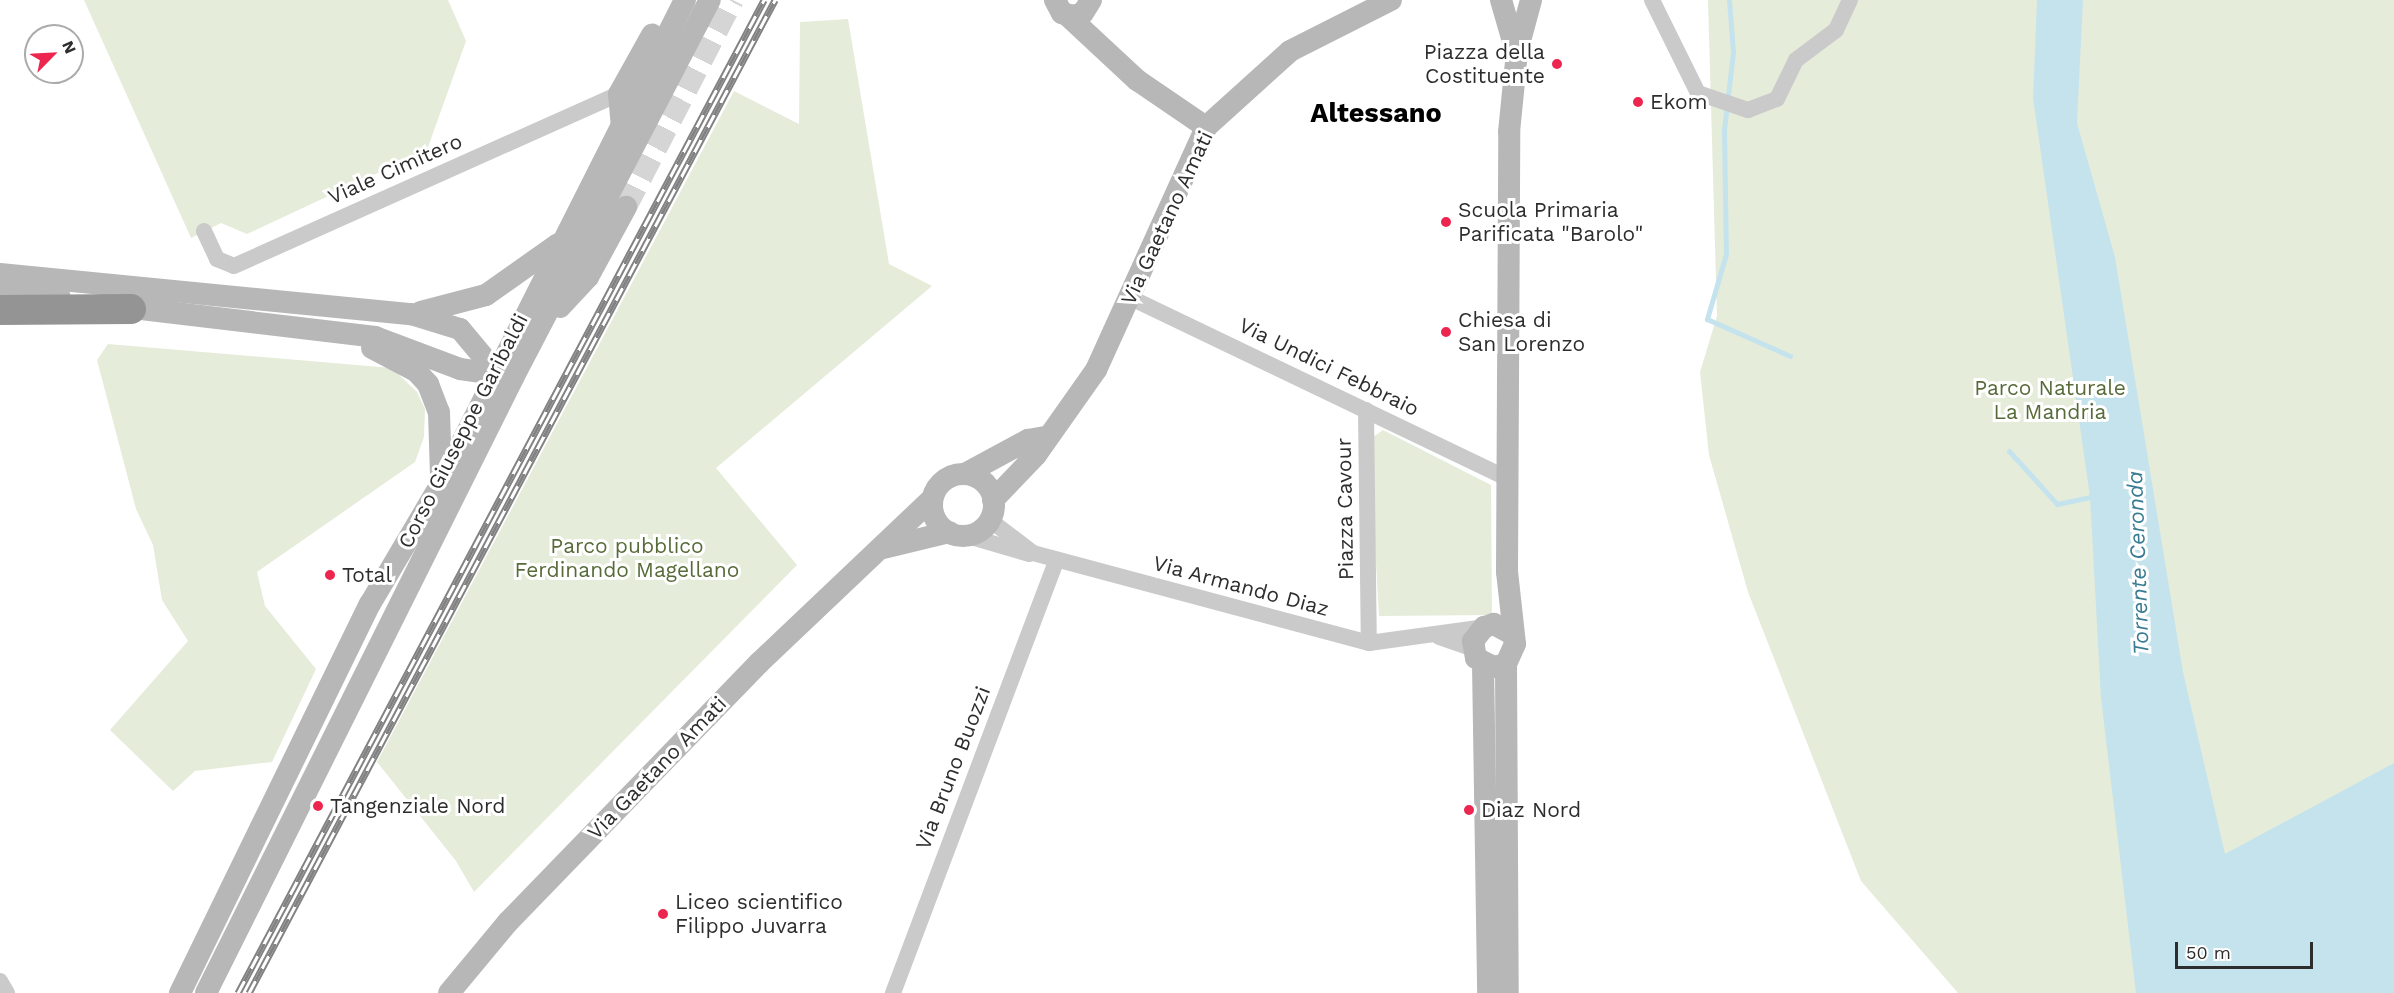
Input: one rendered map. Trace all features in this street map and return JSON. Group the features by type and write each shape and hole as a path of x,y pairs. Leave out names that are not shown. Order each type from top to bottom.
{"highway":[{"path":"0,310 131,309"}],"street":[{"path":"622,128 619,94 672,0"},
{"name":"Corso Giuseppe Garibaldi","path":"206,993 505,375 561,241 622,128 685,0"},
{"name":"Corso Giuseppe Garibaldi","path":"180,993 370,604 505,375 540,327 710,0"},
{"name":"Via Gaetano Amati","path":"992,510 1096,370 1131,298 1206,127 1290,51 1390,0"},
{"path":"1652,0 1698,93 1715,102 1744,109 1777,99 1796,60 1836,30 1850,0"},
{"path":"1488,993 1478,657 1497,628 1507,572 1509,132 1517,52 1517,5"},
{"path":"1075,6 1099,46 1170,106 1206,127"},
{"name":"Viale Cimitero","path":"204,231 217,259 234,266 619,94"},
{"path":"540,327 588,276 626,207"},
{"path":"411,314 486,295 561,241"},
{"path":"0,274 411,314 460,329 505,375"},
{"path":"0,292 335,332 396,342 460,369 505,375"},
{"name":"Via Undici Febbraio","path":"1131,298 1507,478"},
{"path":"335,332 395,358 428,384 441,433 441,484"},
{"name":"Piazza Cavour","path":"1366,410 1370,643"},
{"path":"965,474 981,480 992,510 958,534 935,518 932,499 948,478 965,474 1028,440 1045,437"},
{"name":"Via Gaetano Amati","path":"449,993 508,922 759,663 932,499"},
{"name":"Via Armando Diaz","path":"992,510 1033,553"},
{"name":"Via Gaetano Amati","path":"876,551 905,539 958,534"},
{"name":"Via Armando Diaz","path":"958,534 1020,555 1033,553 1370,643 1439,637 1497,628"},
{"name":"Via Bruno Buozzi","path":"893,993 1057,560"},
{"path":"1497,628 1513,656 1506,664 1508,993"},
{"name":"Via Armando Diaz","path":"1439,637 1478,657"},
{"path":"1478,657 1506,664"},
{"path":"0,981 7,993"}],"green space":[{"path":"84,0 448,0 466,41 427,150 247,234 221,223 191,238"},
{"name":"Parco Naturale La Mandria","path":"1708,0 2394,0 2394,866 2283,993 1958,993 1861,881 1748,592 1709,455 1700,372 1717,316"},
{"name":"Parco pubblico Ferdinando Magellano","path":"848,19 889,264 932,286 716,468 797,565 474,892 456,861 377,762 734,91 799,124 800,22"},
{"path":"108,344 392,368 417,392 425,409 424,437 415,462 257,572 265,606 316,669 272,762 195,771 173,791 110,730 188,641 162,600 153,545 136,509 97,360"},
{"path":"1383,430 1491,485 1492,615 1379,616 1369,440"}],"water":[{"name":"Torrente Ceronda","path":"2037,0 2083,0 2077,123 2115,257 2183,672 2225,854 2394,763 2394,993 2136,993 2101,698 2090,497 2033,98"}],"waterway":[{"path":"1729,0 1733,52 1724,130 1726,254 1707,319 1790,356"},
{"path":"2009,451 2057,504 2090,497"}],"tunnel":[{"path":"626,207 733,0"}],"railway":[{"path":"238,993 764,0"},
{"path":"249,993 775,0"}],"place":[{"name":"Piazza della Costituente","path":"1557,64"},
{"name":"Ekom","path":"1638,102"},
{"name":"Scuola Primaria Parificata \"Barolo\"","path":"1446,222"},
{"name":"Chiesa di San Lorenzo","path":"1446,332"},
{"name":"Total","path":"330,575"},
{"name":"Tangenziale Nord","path":"318,806"},
{"name":"Diaz Nord","path":"1469,810"},
{"name":"Liceo scientifico Filippo Juvarra","path":"663,914"}],"district":[{"name":"Altessano","path":"1376,114"}]}
